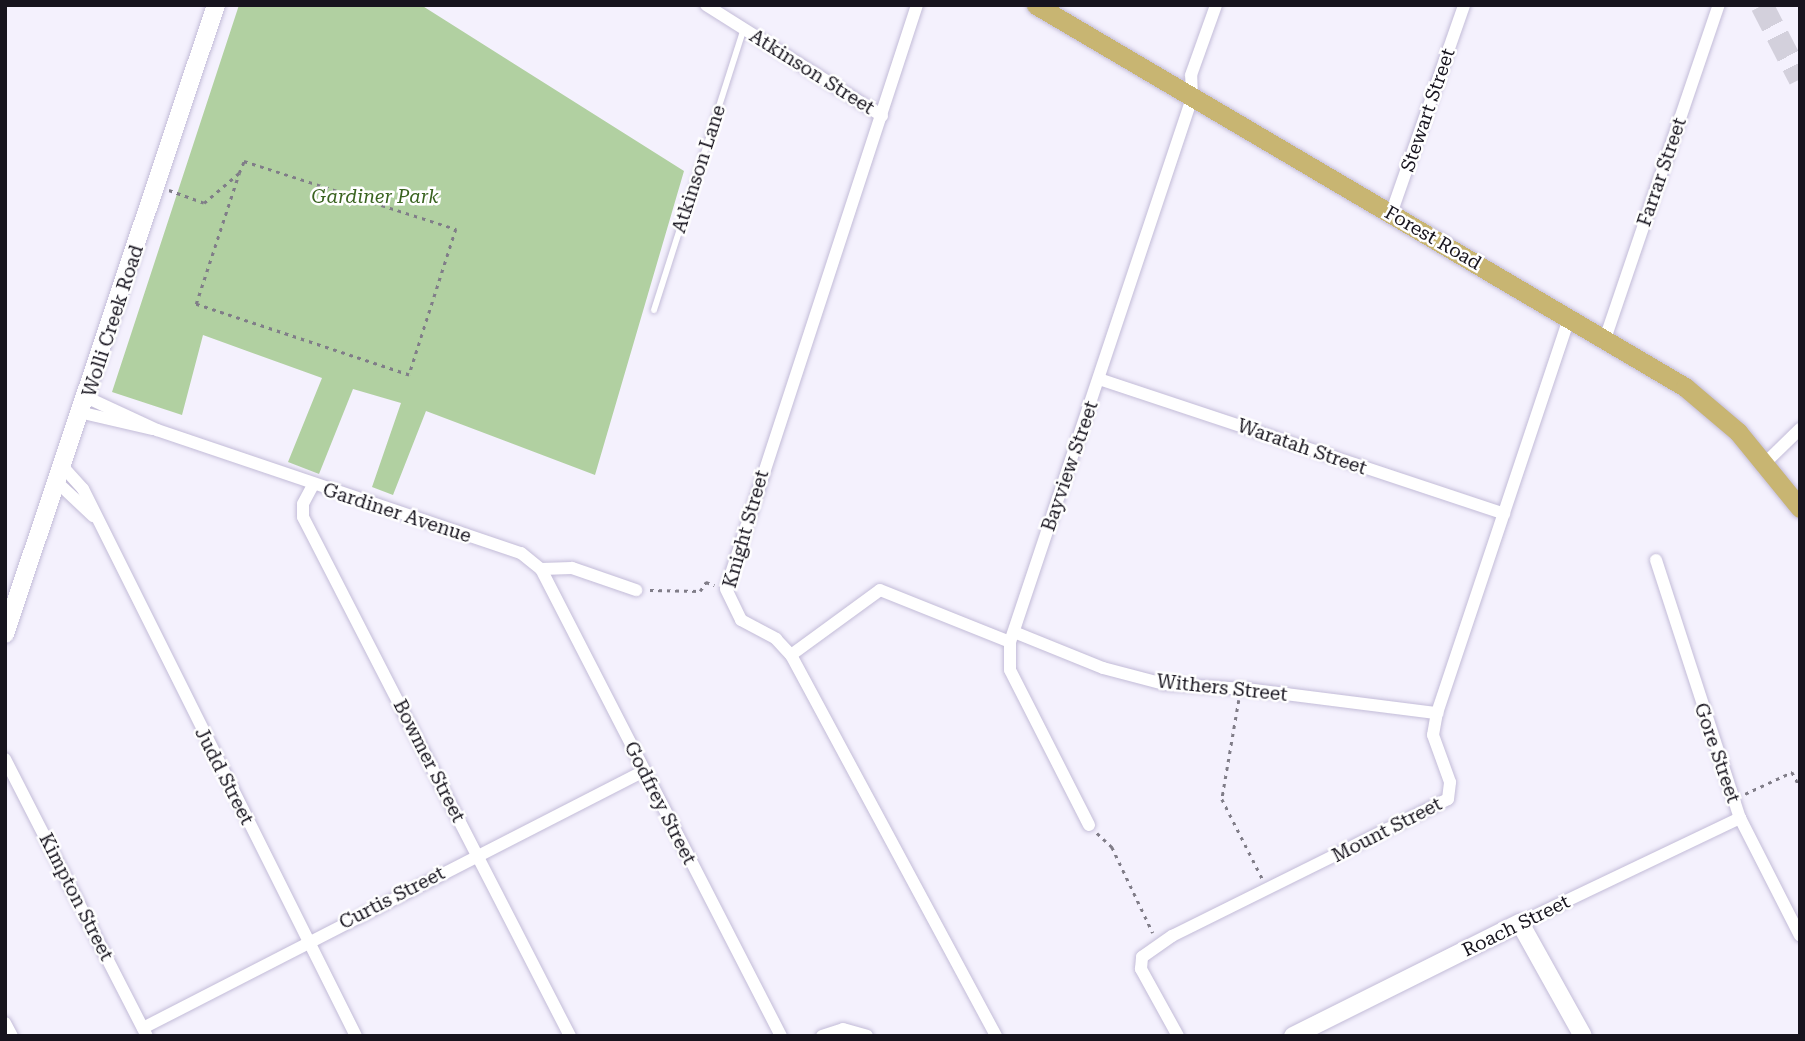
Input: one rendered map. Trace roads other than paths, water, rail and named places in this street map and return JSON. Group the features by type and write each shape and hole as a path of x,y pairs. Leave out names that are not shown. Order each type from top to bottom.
{"main road":[{"name":"Forest Road","path":"1036,5 1569,318 1713,407 1765,463 1800,508"}],"street":[{"name":"Wolli Creek Road","path":"5,634 62,476 216,5"},
{"name":"Atkinson Street","path":"706,5 882,116"},
{"name":"Knight Street","path":"917,5 726,589 741,620 776,639 791,655 996,1036"},
{"name":"Bayview Street","path":"1089,825 1010,670 1012,637 1192,97 1191,75 1216,5"},
{"name":"Stewart Street","path":"1391,214 1464,5"},
{"name":"Farrar Street","path":"1605,340 1719,5"},
{"name":"Mount Street","path":"1178,1036 1141,969 1142,957 1158,946 1268,890 1446,803 1452,787 1434,741 1437,713 1569,318"},
{"name":"Waratah Street","path":"1099,379 1504,514"},
{"name":"Gardiner Avenue","path":"85,406 520,553 541,569"},
{"path":"1765,463 1800,429"},
{"name":"Judd Street","path":"62,476 83,489 93,516 356,1036"},
{"name":"Bowmer Street","path":"313,485 303,504 303,517 570,1036"},
{"name":"Gore Street","path":"1656,560 1733,800 1800,936"},
{"path":"541,569 572,568 636,590"},
{"name":"Godfrey Street","path":"541,569 781,1036"},
{"name":"Withers Street","path":"791,655 880,590 1118,673 1164,684 1240,689 1437,713"},
{"name":"Kimpton Street","path":"5,759 145,1032"},
{"name":"Curtis Street","path":"145,1032 307,941 644,771"},
{"name":"Roach Street","path":"1293,1036 1740,818"},
{"path":"1520,923 1583,1036"},
{"path":"5,1023 12,1036"},
{"path":"822,1036 843,1029 867,1036"}],"lane":[{"name":"Atkinson Lane","path":"654,310 744,29"}],"tunnel":[{"path":"1762,5 1800,79"}],"park label":[{"name":"Gardiner Park","path":"375,197"}]}
